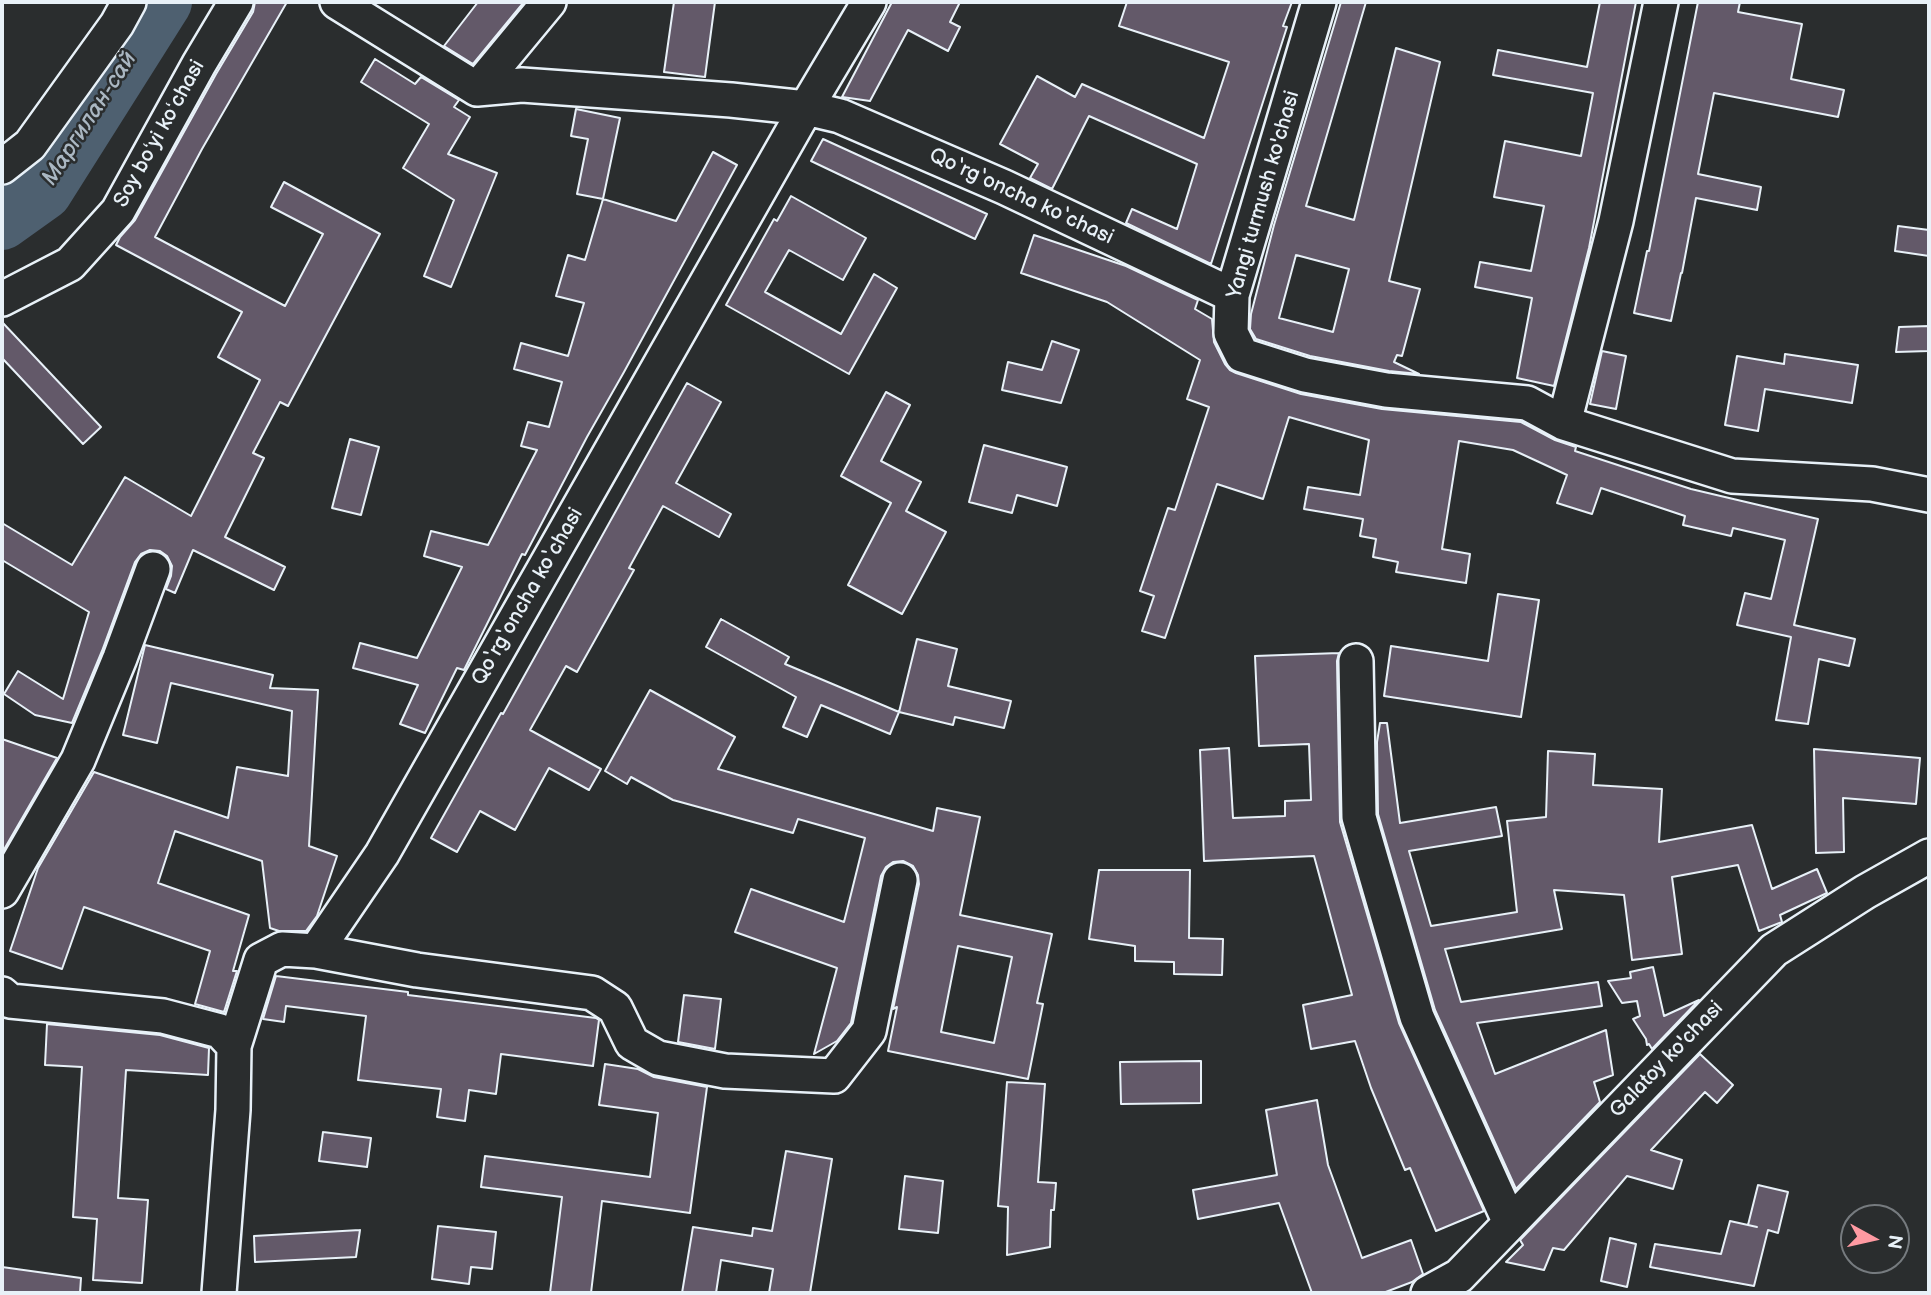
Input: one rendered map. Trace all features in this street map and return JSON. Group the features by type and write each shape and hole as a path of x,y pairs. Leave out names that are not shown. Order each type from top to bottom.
{"street":[{"path":"2,167 30,145 130,2"},
{"name":"Soy boʻyi koʻchasi","path":"2,299 70,264 118,212 236,2"},
{"path":"337,2 477,89 548,2"},
{"path":"806,108 869,2"},
{"name":"Yangi turmush ko'chasi","path":"1319,2 1232,295 1231,333 1242,355 1306,375 1386,390 1527,403 1564,423 1732,476 1872,484 1929,495"},
{"path":"1564,423 1616,221 1661,2"},
{"name":"Qo‘rg‘oncha ko‘chasi","path":"477,89 522,85 731,100 806,108 840,116 1004,187 1232,295"},
{"name":"Qo‘rg‘oncha ko‘chasi","path":"316,951 382,854 806,108"},
{"path":"2,891 78,760 153,569"},
{"path":"1356,661 1359,817 1417,1017 1510,1223"},
{"name":"Galatoy ko'chasi","path":"1429,1293 1459,1276 1774,950 1865,892 1929,856"},
{"path":"219,1293 233,1110 234,1046 261,960 282,949 316,951 417,970 592,992 615,1008 632,1044 658,1058 724,1071 834,1076 869,1031 900,880"},
{"path":"2,994 10,1001 163,1016 220,1031 234,1046"}],"building":[{"path":"255,2 287,2 202,149 155,237 285,306 323,234 271,207 284,182 380,234 288,406 280,402 253,453 264,458 225,537 285,567 274,590 193,550 175,593 166,589 172,566 167,556 160,551 150,550 141,554 135,562 72,723 35,715 4,694 18,671 63,699 89,612 2,560 2,523 72,565 125,477 191,516 260,380 218,357 242,312 116,245 135,220 253,12"},
{"path":"478,2 524,2 473,64 444,46"},
{"path":"674,2 715,2 705,77 664,72"},
{"path":"892,2 960,2 950,22 960,27 948,51 908,30 870,101 842,97"},
{"path":"1127,2 1292,2 1283,26 1287,27 1211,264 1126,223 1132,209 1177,229 1197,164 1089,116 1052,189 1030,178 1038,164 1000,144 1037,76 1075,97 1082,84 1204,138 1229,62 1119,26"},
{"path":"1341,2 1366,2 1306,206 1354,220 1396,48 1440,62 1389,281 1420,289 1402,356 1397,355 1394,362 1419,374 1310,356 1256,339 1250,329 1251,314 1274,225","holes":["1296,255 1349,269 1333,332 1279,318"]},
{"path":"1600,2 1636,2 1589,248 1554,386 1517,378 1532,298 1475,287 1480,262 1531,271 1544,206 1494,197 1505,141 1581,156 1593,93 1493,75 1498,50 1587,67"},
{"path":"1698,2 1740,2 1738,12 1802,24 1791,79 1844,90 1838,117 1714,93 1698,174 1761,187 1757,210 1696,198 1671,321 1634,313 1649,251"},
{"path":"375,59 415,84 421,77 459,100 454,107 470,117 448,154 497,173 451,287 424,276 454,200 403,168 429,124 361,82"},
{"path":"576,109 620,118 603,199 577,194 588,139 571,136"},
{"path":"823,139 987,214 975,239 811,161"},
{"path":"713,152 737,165 525,555 522,554 464,670 457,668 425,733 400,724 418,685 353,668 360,643 417,658 462,567 424,556 431,531 488,545 537,450 521,446 528,422 549,427 562,382 514,369 521,343 568,356 584,303 556,296 568,255 585,260 603,199 676,221"},
{"path":"791,196 866,238 843,280 789,250 765,292 841,334 874,274 897,288 849,374 726,305 774,219 777,221"},
{"path":"1898,226 1929,230 1929,256 1895,251"},
{"path":"1034,235 1126,266 1198,300 1195,309 1212,319 1214,342 1225,364 1236,373 1301,394 1382,409 1521,422 1555,440 1576,447 1575,451 1691,489 1818,519 1794,625 1855,639 1849,666 1819,659 1808,724 1776,720 1791,637 1737,625 1745,593 1771,599 1785,540 1733,528 1731,536 1683,525 1685,516 1601,488 1592,514 1557,503 1567,475 1513,450 1459,441 1442,549 1470,554 1466,583 1396,572 1398,562 1373,557 1376,539 1360,536 1363,519 1304,509 1308,487 1360,495 1369,440 1289,417 1263,499 1217,484 1165,638 1142,631 1154,596 1140,591 1168,508 1175,510 1209,407 1187,399 1200,360 1107,302 1021,273"},
{"path":"2,322 101,427 83,444 2,358"},
{"path":"1929,326 1929,351 1896,352 1899,327"},
{"path":"1052,341 1079,350 1061,403 1002,390 1008,362 1042,370"},
{"path":"1602,351 1626,356 1616,409 1590,404"},
{"path":"1785,354 1858,365 1852,403 1765,389 1758,431 1725,425 1737,356 1784,364"},
{"path":"687,383 721,402 676,483 731,514 719,537 663,506 629,568 634,570 577,672 566,666 530,730 601,769 589,790 549,768 515,830 480,811 457,852 431,838"},
{"path":"886,392 910,405 881,461 921,482 906,511 946,532 902,614 848,585 891,503 841,476"},
{"path":"350,439 379,447 361,515 332,508"},
{"path":"984,445 1067,467 1057,506 1017,495 1012,513 969,502"},
{"path":"1498,594 1539,600 1521,717 1384,696 1391,646 1488,661"},
{"path":"721,619 789,657 785,664 899,712 890,734 821,705 807,737 783,727 796,697 706,647"},
{"path":"917,639 957,649 948,686 1011,701 1004,728 955,717 953,725 899,712"},
{"path":"145,645 273,675 270,688 318,690 309,846 337,856 317,916 306,931 279,931 270,928 262,861 175,831 158,883 249,915 233,971 237,971 224,1012 195,1004 210,951 84,907 62,969 10,951 38,868 94,772 228,818 237,767 288,776 292,711 171,683 157,743 123,735"},
{"path":"1339,653 1340,822 1399,1023 1484,1211 1436,1231 1410,1168 1405,1170 1355,1041 1311,1049 1303,1005 1352,995 1314,856 1204,861 1200,750 1229,748 1233,818 1285,816 1285,801 1311,800 1309,744 1259,746 1255,656"},
{"path":"650,690 735,737 718,769 933,831 937,808 980,817 960,915 1052,934 1037,1003 1043,1004 1028,1079 888,1051 897,1007 893,1009 919,884 913,866 903,861 893,862 881,876 851,1023 837,1041 814,1054 837,968 735,932 751,889 844,922 865,838 798,819 793,833 673,800 631,777 627,784 605,771","holes":["958,946 1012,957 994,1043 941,1032"]},
{"path":"1380,723 1387,723 1400,823 1496,807 1502,836 1409,851 1431,926 1517,912 1507,821 1546,817 1548,751 1595,754 1593,785 1662,789 1659,842 1752,825 1772,889 1817,869 1827,893 1780,915 1782,922 1759,931 1738,865 1672,877 1682,954 1632,960 1624,895 1554,890 1562,929 1445,949 1461,1002 1598,982 1602,1006 1477,1023 1495,1074 1606,1030 1613,1075 1594,1082 1600,1102 1516,1189 1435,1010 1378,814 1377,742"},
{"path":"2,739 57,758 2,853"},
{"path":"1814,749 1920,758 1916,804 1843,798 1844,852 1816,853"},
{"path":"1099,870 1190,870 1189,938 1223,939 1222,975 1174,974 1174,962 1135,961 1135,946 1089,939"},
{"path":"1653,967 1664,1016 1699,1000 1652,1049 1633,1019 1640,1016 1637,1001 1622,1003 1608,981 1631,978 1630,972"},
{"path":"276,976 596,1018 599,1020 593,1066 501,1054 496,1094 469,1090 465,1121 437,1117 441,1089 358,1080 366,1016 286,1006 284,1022 263,1019"},
{"path":"684,995 721,999 715,1049 678,1042"},
{"path":"47,1024 160,1035 209,1048 208,1075 126,1070 118,1198 148,1200 142,1283 93,1280 97,1219 73,1217 82,1067 45,1065"},
{"path":"1700,1054 1733,1085 1717,1103 1705,1092 1651,1150 1682,1160 1673,1189 1627,1176 1564,1250 1553,1248 1544,1270 1506,1262 1523,1245 1520,1240"},
{"path":"1201,1061 1201,1103 1121,1104 1120,1062"},
{"path":"605,1064 638,1069 654,1077 707,1087 690,1213 602,1201 591,1293 550,1293 562,1197 481,1187 485,1156 650,1177 658,1113 599,1105"},
{"path":"1007,1082 1045,1084 1038,1182 1056,1183 1054,1210 1051,1210 1050,1247 1007,1255 1008,1207 998,1206"},
{"path":"1317,1100 1328,1165 1362,1258 1411,1240 1423,1274 1412,1282 1383,1293 1312,1293 1279,1203 1198,1219 1193,1190 1277,1175 1266,1110"},
{"path":"323,1132 371,1138 367,1167 319,1161"},
{"path":"786,1151 832,1159 810,1293 769,1293 773,1269 721,1260 716,1293 682,1293 693,1227 752,1236 753,1228 772,1231"},
{"path":"905,1176 943,1181 938,1233 899,1229"},
{"path":"1758,1185 1788,1192 1778,1233 1768,1230 1754,1286 1650,1267 1655,1244 1721,1254 1730,1221 1748,1225"},
{"path":"438,1226 496,1232 492,1269 471,1267 469,1284 432,1279"},
{"path":"360,1230 356,1257 255,1262 254,1236"},
{"path":"1610,1238 1636,1244 1627,1287 1601,1281"},
{"path":"2,1267 81,1278 80,1293 2,1293"}],"waterway":[{"name":"Маргилан-сай","path":"2,222 44,192 164,2"}]}
